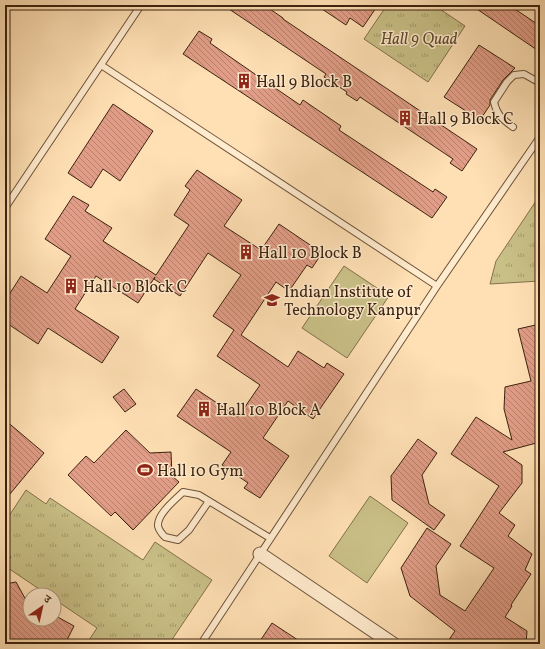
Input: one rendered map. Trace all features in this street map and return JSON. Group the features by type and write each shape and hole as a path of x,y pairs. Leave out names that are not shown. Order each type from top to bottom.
{"street":[{"path":"260,554 393,644"}],"lane":[{"path":"5,208 141,5"},
{"path":"101,65 438,286"},
{"path":"513,127 496,112 494,102 506,82 514,74 524,74 540,83"},
{"path":"201,644 438,286 540,137"},
{"path":"209,501 189,530 178,540 165,537 158,528 158,519 169,505 183,492 198,495 209,501 270,538"}],"green space":[{"name":"Hall 9 Quad","path":"387,5 434,5 465,26 428,82 364,39"},
{"path":"540,195 540,281 490,284 496,261"},
{"path":"344,266 389,296 347,358 302,328"},
{"path":"26,490 46,504 50,498 143,560 155,542 212,580 169,644 88,644 87,643 97,628 62,604 62,587 36,587 5,566 11,557 5,553 5,522"},
{"path":"370,496 408,523 367,583 329,556"}],"building":[{"path":"223,5 264,5 477,149 462,171 450,163 453,159 360,97 357,101 346,94 347,92 324,77 326,74"},
{"path":"316,5 378,5 363,27 350,18 346,25"},
{"path":"471,5 509,5 540,26 540,52"},
{"path":"199,31 212,39 210,43 300,105 303,100 341,126 339,130 433,192 435,189 447,197 432,218 183,54"},
{"path":"479,45 515,68 503,80 490,100 490,105 480,120 444,97"},
{"path":"113,104 153,131 120,181 103,169 91,188 68,173"},
{"path":"197,170 242,200 224,226 261,250 279,224 322,253 312,268 307,265 289,291 276,282 241,335 288,367 298,351 324,368 327,363 344,374 313,419 288,401 263,438 289,456 260,498 244,488 248,483 222,465 231,452 177,416 196,389 238,417 260,385 217,356 234,330 213,316 241,275 208,253 180,296 154,279 155,277 138,303 96,276 75,309 119,337 102,363 48,328 38,344 5,322 5,301 21,276 47,293 71,256 45,239 73,196 89,205 85,211 112,228 103,241 156,275 189,225 174,215 190,190 185,186"},
{"path":"540,324 540,442 503,452 522,465 522,483 499,513 515,525 508,536 532,554 525,570 531,574 505,617 527,631 526,644 446,644 455,631 410,596 401,568 427,528 451,544 436,566 440,595 465,611 494,568 460,546 499,486 451,454 476,417 512,440 504,409 505,387 531,381 518,329"},
{"path":"124,389 136,404 125,412 113,397"},
{"path":"5,420 44,453 5,500"},
{"path":"126,430 150,453 171,452 172,476 179,482 133,530 115,512 111,516 68,475 86,456 94,463"},
{"path":"418,439 437,453 422,475 429,504 445,515 434,530 392,500 391,476"},
{"path":"16,582 22,593 22,627 62,627 62,619 74,626 65,644 5,644 5,584"},
{"path":"272,623 304,644 258,644"}],"place":[{"name":"Hall 9 Block B","path":"244,81"},
{"name":"Hall 9 Block C","path":"405,118"},
{"name":"Hall 10 Block B","path":"246,252"},
{"name":"Hall 10 Block C","path":"71,286"},
{"name":"Indian Institute of Technology Kanpur","path":"272,300"},
{"name":"Hall 10 Block A","path":"204,409"},
{"name":"Hall 10 Gym","path":"145,470"}]}
